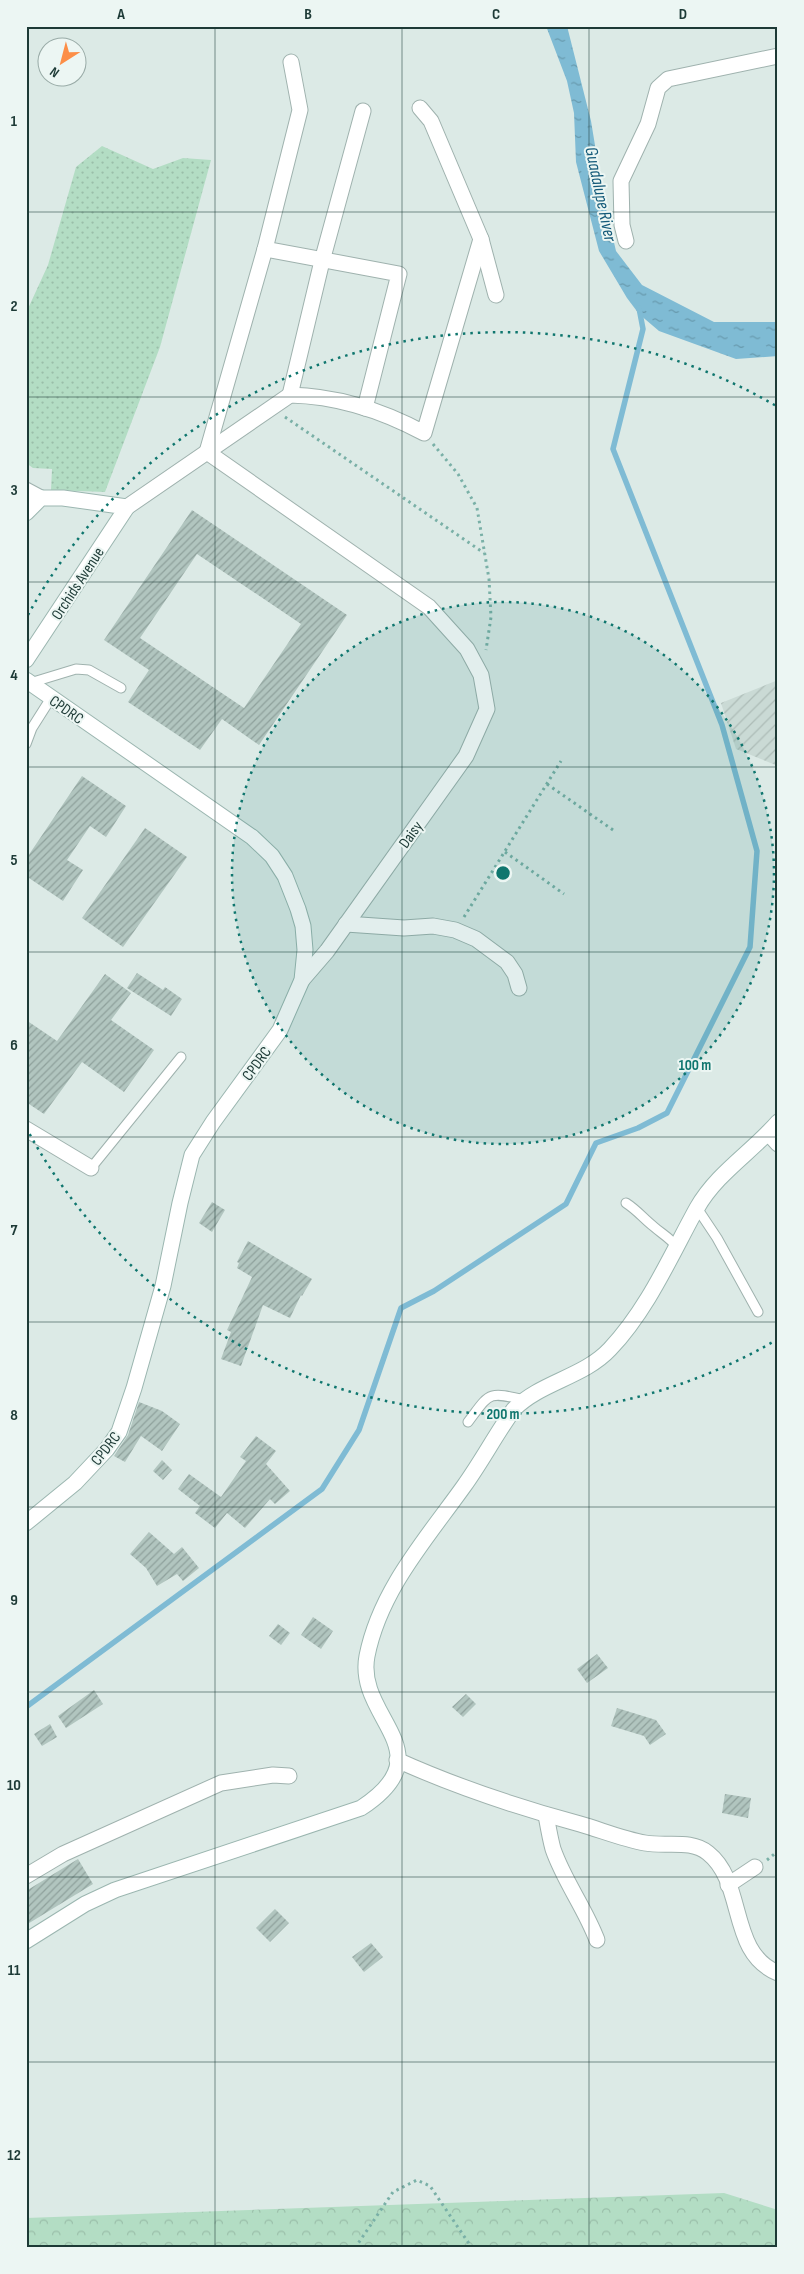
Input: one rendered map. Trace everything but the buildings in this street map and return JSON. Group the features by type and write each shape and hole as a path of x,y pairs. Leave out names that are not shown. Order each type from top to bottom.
{"street":[{"path":"626,241 622,226 622,181 648,124 658,88 668,78 778,56"},
{"path":"207,452 265,249 300,110 291,62"},
{"path":"420,108 431,121 481,239 496,295"},
{"path":"290,395 322,262 363,111"},
{"path":"26,490 42,498 62,498 127,507 290,395 319,396 365,408 424,433 481,239"},
{"path":"265,249 322,262 399,274 365,408"},
{"name":"Daisy","path":"207,452 429,607 467,649 481,675 487,709 466,756 327,951 302,980"},
{"path":"26,513 42,498"},
{"name":"Orchids Avenue","path":"26,660 127,507"},
{"name":"CPDRC","path":"26,1523 75,1482 108,1449 119,1432 163,1286 192,1155 213,1122 280,1030 302,980 305,950 303,926 285,876 272,856 252,837 28,682"},
{"path":"346,924 404,928 433,926 455,930 476,939 507,962 515,974 519,988"},
{"path":"26,1129 91,1168"},
{"path":"26,1941 85,1904 115,1890 361,1808 377,1798 395,1774 398,1760 395,1738 371,1695 366,1675 367,1656 380,1617 408,1562 465,1485 503,1424 524,1400 587,1367 610,1348 643,1304 677,1247 697,1208 727,1170 775,1133"},
{"path":"398,1760 490,1799 646,1843 699,1848 708,1853 721,1867 752,1954 767,1969 778,1973"},
{"path":"26,1876 63,1854 221,1783 273,1775 289,1776"},
{"path":"546,1815 553,1849 567,1880 588,1915 597,1940"},
{"path":"728,1885 755,1867"}],"lane":[{"path":"28,682 82,669 89,670 121,688"},
{"path":"26,744 32,728 51,698"},
{"path":"91,1168 181,1057"},
{"path":"626,1204 636,1209 653,1226 669,1236 677,1247"},
{"path":"697,1208 717,1238 758,1312"},
{"path":"468,1422 490,1395 498,1394 524,1400"}],"path":[{"path":"272,408 485,554"},
{"path":"424,433 458,474 477,508 490,579 491,617 481,675"},
{"path":"455,930 561,761"},
{"path":"547,784 613,830"},
{"path":"505,852 564,894"},
{"path":"355,2248 393,2192 417,2180 430,2186 472,2248"}],"shaded area":[{"path":"778,680 778,766 736,749 721,703"}],"green space":[{"path":"102,146 153,169 183,158 211,160 160,347 105,492 51,490 52,469 33,468 26,463 26,313 48,265 76,167"},
{"path":"724,2193 778,2210 778,2248 26,2248 26,2218"}],"water":[{"name":"Guadalupe River","path":"546,26 567,26 591,121 604,200 616,251 642,285 714,322 778,322 778,356 736,359 659,331 639,314 627,298 599,251 576,162 574,113 567,81"}],"waterway":[{"path":"26,1707 322,1489 359,1430 401,1308 434,1291 566,1204 596,1143 638,1128 667,1113 750,947 757,851 722,725 613,449 643,329 639,308"}]}
